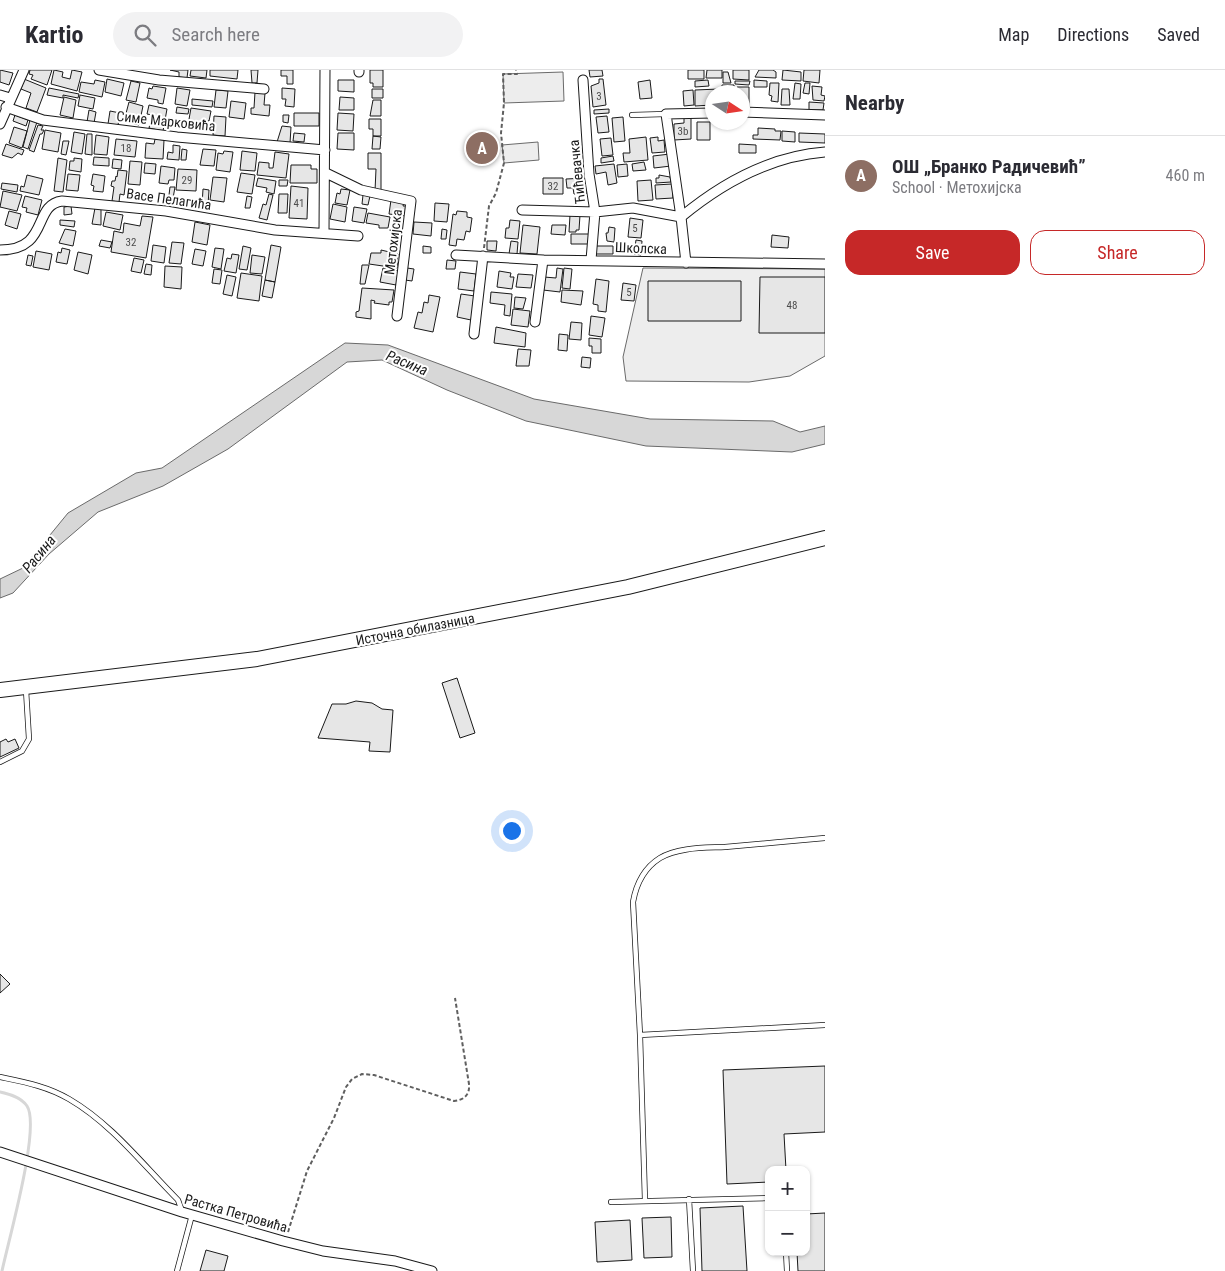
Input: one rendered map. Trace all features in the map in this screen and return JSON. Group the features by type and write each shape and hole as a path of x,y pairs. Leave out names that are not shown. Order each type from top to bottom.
{"main road":[{"name":"Источна обилазница","path":"0,690 257,659 628,587 825,538"}],"street":[{"path":"0,124 24,70"},
{"path":"99,70 159,80 264,89"},
{"path":"324,233 326,173 325,70"},
{"name":"Ћићевачка","path":"583,80 589,174 595,212 591,260"},
{"name":"Симе Марковића","path":"0,95 8,103 43,120 116,130 325,150"},
{"path":"750,112 825,115"},
{"path":"686,263 682,217 666,114 705,113"},
{"path":"682,217 707,196 770,164 809,153 825,152"},
{"name":"Метохијска","path":"326,173 361,190 411,201 397,316"},
{"name":"Васе Пелагића","path":"0,250 8,250 30,242 48,207 55,202 62,201 166,210 275,230 358,236"},
{"path":"522,210 595,212 633,208 682,217"},
{"name":"Школска","path":"456,255 543,260 825,264"},
{"path":"474,334 483,256"},
{"path":"535,322 543,260"},
{"name":"Растка Петровића","path":"0,1152 182,1212 283,1241 323,1252 395,1261 432,1271"}],"lane":[{"path":"632,115 666,114"},
{"path":"0,762 22,751 29,739 25,686"},
{"path":"645,1201 640,1035 633,902 638,882 660,857 685,850 825,838"},
{"path":"640,1035 825,1025"},
{"path":"0,1077 44,1088 69,1099 85,1110 117,1136 178,1200 182,1212"},
{"path":"611,1202 765,1198"},
{"path":"689,1199 693,1271"},
{"path":"177,1271 192,1215"},
{"path":"786,1256 787,1271"}],"path":[{"path":"483,256 489,206 496,193 504,163 501,133 504,103 503,74 517,74 516,70"},
{"path":"283,1241 293,1222 301,1189 314,1154 334,1118 346,1086 352,1079 368,1074 454,1101 461,1100 466,1096 469,1084 455,998"}],"shaded area":[{"path":"563,72 564,101 504,103 503,74"},
{"path":"538,142 539,160 504,163 502,145"},
{"path":"643,268 825,269 825,356 790,376 749,382 626,381 623,357"}],"water":[{"name":"Расина","path":"345,343 388,345 534,399 650,419 773,421 800,432 825,426 825,444 792,452 646,446 526,421 447,390 382,360 347,362 228,449 163,486 98,512 49,554 13,593 0,598 0,579 23,568 68,513 136,473 162,468"}],"building":[{"path":"0,70 13,73 9,85 0,82"},
{"path":"30,70 52,70 47,85 31,79 33,75 29,74"},
{"path":"54,70 63,72 62,77 70,79 72,70 82,72 77,91 51,84"},
{"path":"170,70 188,70 187,78 179,77 179,72"},
{"path":"191,70 207,70 206,78 190,76"},
{"path":"210,70 238,70 237,79 210,76"},
{"path":"251,70 258,70 257,83 252,83"},
{"path":"281,70 293,70 293,84 287,84 287,76 281,76"},
{"path":"370,70 383,70 383,87 373,87 373,83 370,83"},
{"path":"589,70 602,70 603,76 590,77"},
{"path":"688,70 704,70 704,79 688,79"},
{"path":"707,70 722,70 722,78 706,78"},
{"path":"733,70 749,70 749,80 733,79"},
{"path":"759,70 773,70 776,72 776,78 755,77"},
{"path":"783,70 801,72 801,81 782,80"},
{"path":"804,70 820,70 819,83 803,81"},
{"path":"723,72 728,72 731,83 723,83"},
{"path":"24,79 46,88 37,112 26,108 31,93 21,89"},
{"path":"107,79 124,83 121,96 105,92"},
{"path":"599,79 603,79 606,105 593,107 591,86 599,83"},
{"path":"95,80 105,82 102,97 79,92 81,82 94,84"},
{"path":"338,80 354,80 354,92 338,91"},
{"path":"650,80 652,98 640,99 638,82"},
{"path":"708,80 709,85 695,87 695,81"},
{"path":"754,80 767,81 767,87 754,87"},
{"path":"131,81 140,83 136,102 126,100"},
{"path":"735,81 750,81 749,85 735,84"},
{"path":"770,83 779,83 778,102 771,101 772,96 769,95"},
{"path":"795,83 801,84 800,99 793,99"},
{"path":"805,83 810,83 809,94 803,93"},
{"path":"153,86 166,88 163,104 158,103 158,100 147,98 149,88 152,89"},
{"path":"812,86 822,87 821,95 825,96 824,101 813,100"},
{"path":"49,88 79,94 78,98 63,95 63,98 47,95"},
{"path":"177,88 190,90 187,106 175,104"},
{"path":"282,88 295,89 294,107 285,106 286,99 282,99"},
{"path":"372,89 383,89 383,98 372,98"},
{"path":"782,89 789,89 790,105 781,105"},
{"path":"216,90 228,91 226,108 214,107"},
{"path":"693,90 694,105 684,106 683,91"},
{"path":"695,90 705,90 705,105 695,106"},
{"path":"255,92 265,93 264,105 270,105 269,116 251,114 251,108 254,108"},
{"path":"80,95 95,98 93,109 78,106"},
{"path":"64,97 76,100 73,118 60,115"},
{"path":"340,97 354,98 354,110 339,110"},
{"path":"192,99 213,101 212,107 192,105"},
{"path":"373,100 381,100 381,116 370,116"},
{"path":"231,101 246,103 244,119 229,117"},
{"path":"129,102 143,106 139,125 124,121"},
{"path":"809,102 824,103 823,110 809,110"},
{"path":"149,105 167,109 163,131 149,128 152,115 147,114"},
{"path":"177,107 189,109 188,114 176,113"},
{"path":"191,108 211,111 209,121 206,120 205,127 188,125"},
{"path":"609,109 609,113 594,114 594,110"},
{"path":"89,110 96,112 94,123 87,122"},
{"path":"110,111 120,113 118,125 108,124"},
{"path":"294,113 319,113 319,126 294,126"},
{"path":"338,113 354,114 353,131 337,130"},
{"path":"15,115 28,120 26,126 13,121"},
{"path":"283,115 289,115 288,123 283,122"},
{"path":"214,116 226,117 225,136 213,135"},
{"path":"607,116 609,132 598,133 596,117"},
{"path":"623,117 625,141 614,142 612,118"},
{"path":"684,117 691,117 691,139 674,140 674,124 684,123"},
{"path":"369,119 381,119 381,136 373,136 373,129 369,129"},
{"path":"30,120 37,122 28,149 23,147"},
{"path":"697,122 705,122 705,130 710,130 710,140 697,140"},
{"path":"38,125 43,126 41,130 44,130 40,134 34,152 29,150"},
{"path":"282,126 291,127 290,143 277,142"},
{"path":"14,127 27,131 22,148 9,143"},
{"path":"758,128 781,131 780,140 753,139 753,135 758,135"},
{"path":"45,130 61,133 58,152 42,149"},
{"path":"782,131 795,132 795,142 782,141"},
{"path":"74,132 85,134 82,154 71,152"},
{"path":"294,133 305,134 304,142 293,141"},
{"path":"338,133 354,133 354,150 337,149"},
{"path":"799,133 825,134 825,143 799,142"},
{"path":"87,134 92,134 92,155 85,154"},
{"path":"96,135 109,137 107,155 94,154"},
{"path":"373,136 381,137 380,149 372,149"},
{"path":"646,137 648,160 624,162 623,153 630,153 629,139"},
{"path":"658,137 658,141 664,140 665,152 652,153 650,138"},
{"path":"611,138 613,155 602,156 600,139"},
{"path":"116,139 137,141 135,157 114,155"},
{"path":"155,139 164,140 163,159 145,158 146,143 154,144"},
{"path":"63,141 69,141 66,155 61,154"},
{"path":"6,144 24,150 22,155 18,153 12,158 2,155"},
{"path":"739,144 756,145 756,153 739,153"},
{"path":"173,145 180,146 179,160 167,159 168,152 173,153"},
{"path":"182,149 187,150 186,160 181,160"},
{"path":"203,149 216,150 214,166 200,165"},
{"path":"224,151 233,152 230,172 216,170 218,153 223,154"},
{"path":"242,151 257,153 255,171 240,170"},
{"path":"275,152 289,154 286,178 257,175 259,162 269,163 269,168 273,168"},
{"path":"368,153 381,153 381,191 375,191 376,169 368,169"},
{"path":"670,154 671,166 654,168 653,156"},
{"path":"613,156 614,161 601,163 601,158"},
{"path":"94,157 109,158 109,166 93,165"},
{"path":"58,158 67,160 63,192 54,191"},
{"path":"74,158 82,159 81,172 69,170 70,161 74,161"},
{"path":"113,159 122,160 121,169 112,168"},
{"path":"130,161 142,162 140,185 128,184"},
{"path":"644,162 646,170 633,171 632,164"},
{"path":"145,163 156,164 155,174 144,173"},
{"path":"614,164 617,183 608,185 606,172 596,174 595,166"},
{"path":"627,164 628,176 618,177 617,165"},
{"path":"291,165 311,165 311,169 317,169 317,183 290,183"},
{"path":"161,166 175,168 174,180 169,180 168,184 159,183"},
{"path":"178,169 197,170 196,191 176,190"},
{"path":"118,170 127,171 124,195 120,194 119,202 112,201 114,187 111,186 112,181 115,181 117,177"},
{"path":"241,173 255,175 252,194 237,192"},
{"path":"68,174 80,175 78,191 66,190"},
{"path":"93,174 105,176 103,192 93,191 94,186 91,185"},
{"path":"27,175 43,179 39,195 20,191 21,186 24,187"},
{"path":"659,175 670,177 671,182 656,183 656,178 659,178"},
{"path":"213,177 227,178 224,202 210,200"},
{"path":"258,178 276,181 274,194 266,192 267,188 256,186"},
{"path":"543,178 563,178 563,194 543,194"},
{"path":"586,178 587,193 574,194 573,188 567,188 566,179"},
{"path":"279,180 288,180 287,186 279,186"},
{"path":"651,180 653,200 638,201 637,181"},
{"path":"2,183 18,185 17,192 1,189"},
{"path":"672,184 673,198 656,199 655,185"},
{"path":"291,186 308,188 307,219 289,218"},
{"path":"170,187 175,187 172,204 168,203"},
{"path":"203,189 209,190 208,205 202,205"},
{"path":"341,189 350,190 347,205 335,203 337,193 340,194"},
{"path":"3,191 22,195 17,211 0,207"},
{"path":"269,194 273,195 267,220 259,218 263,204 266,205"},
{"path":"279,194 288,194 287,213 278,213"},
{"path":"363,195 370,196 368,205 362,204"},
{"path":"25,196 42,200 38,215 26,212 27,208 22,207"},
{"path":"247,196 252,197 250,208 245,208"},
{"path":"391,200 404,202 403,206 407,206 406,216 389,214"},
{"path":"435,203 449,204 447,222 434,221"},
{"path":"333,204 347,207 345,222 330,219"},
{"path":"71,206 72,214 64,215 64,207"},
{"path":"354,207 367,209 364,223 352,221"},
{"path":"95,208 101,209 101,225 92,224"},
{"path":"9,211 21,214 17,229 5,225"},
{"path":"457,211 467,212 467,217 472,218 470,232 466,231 464,240 457,239 456,246 449,245 453,214 456,215"},
{"path":"106,212 123,215 120,230 103,226"},
{"path":"368,213 390,217 388,228 379,228 379,225 366,223"},
{"path":"570,215 580,215 579,230 576,230 576,232 569,232"},
{"path":"142,216 153,217 146,258 111,252 114,231 123,233 124,223 140,226"},
{"path":"630,218 643,220 641,238 628,237"},
{"path":"60,220 75,221 74,227 60,225"},
{"path":"510,220 520,221 518,239 505,238 506,228 509,228"},
{"path":"195,222 210,225 207,245 192,242"},
{"path":"414,222 432,223 431,236 413,234"},
{"path":"523,225 540,227 537,254 520,253"},
{"path":"552,225 566,225 565,235 551,234"},
{"path":"609,227 615,228 614,242 607,241 606,233 608,233"},
{"path":"65,229 76,231 73,246 59,243"},
{"path":"442,229 447,230 446,239 441,239"},
{"path":"571,234 589,234 588,244 571,244"},
{"path":"772,235 789,237 788,248 771,247"},
{"path":"101,240 112,242 110,248 99,246"},
{"path":"636,240 642,241 641,255 634,254"},
{"path":"487,241 497,241 496,251 487,250"},
{"path":"511,241 518,242 517,254 509,254"},
{"path":"172,242 184,243 181,264 169,263"},
{"path":"153,245 166,247 164,263 151,261"},
{"path":"271,245 281,247 275,282 265,280"},
{"path":"243,246 251,248 247,270 239,269"},
{"path":"423,246 431,247 431,253 423,253"},
{"path":"595,246 613,246 613,254 595,254"},
{"path":"62,248 70,250 67,264 56,262 58,252 61,253"},
{"path":"215,248 224,249 221,269 212,267"},
{"path":"195,249 206,251 203,266 192,264"},
{"path":"381,250 398,254 397,268 369,264 371,253 381,253"},
{"path":"36,251 52,254 49,270 33,267"},
{"path":"78,252 92,255 88,274 74,270"},
{"path":"232,254 239,255 236,273 224,271 227,258 231,259"},
{"path":"28,255 33,256 31,266 26,265"},
{"path":"252,255 265,257 262,274 250,273"},
{"path":"134,258 144,260 141,273 131,271"},
{"path":"447,260 456,261 455,269 446,269"},
{"path":"146,264 152,265 151,275 144,274"},
{"path":"362,265 369,265 365,284 360,284"},
{"path":"165,266 182,267 181,289 164,287"},
{"path":"383,268 399,271 396,285 380,282"},
{"path":"407,268 414,269 412,281 405,280"},
{"path":"557,268 563,269 560,292 543,290 544,277 556,278"},
{"path":"564,268 572,269 570,289 562,288"},
{"path":"214,269 222,270 220,284 212,283"},
{"path":"499,271 511,273 510,277 514,277 512,289 497,287"},
{"path":"460,272 476,274 474,291 458,289"},
{"path":"241,273 262,276 259,301 237,298"},
{"path":"518,274 533,275 531,288 516,287"},
{"path":"227,275 236,277 232,296 223,294"},
{"path":"760,277 825,277 825,333 759,333"},
{"path":"596,279 609,281 606,312 598,311 598,305 593,304"},
{"path":"265,280 275,282 272,298 262,296"},
{"path":"648,281 741,281 741,321 648,321"},
{"path":"623,283 636,285 634,301 621,300"},
{"path":"362,288 394,290 392,302 389,302 389,305 374,303 375,301 371,300 371,319 356,317 356,312 359,311"},
{"path":"562,290 583,291 581,305 561,302"},
{"path":"491,292 512,294 510,316 504,315 505,305 490,303"},
{"path":"461,294 475,296 471,320 457,317"},
{"path":"429,295 440,297 433,332 414,328 418,312 422,313 424,302 428,303"},
{"path":"515,297 526,298 523,309 514,308"},
{"path":"513,309 530,311 528,327 511,325"},
{"path":"591,316 605,318 602,337 589,335"},
{"path":"571,322 582,323 581,340 569,339"},
{"path":"496,327 526,333 525,347 494,343"},
{"path":"559,334 568,335 567,351 558,350"},
{"path":"589,338 601,339 601,353 592,353 592,346 589,346"},
{"path":"518,349 531,350 529,366 516,366"},
{"path":"582,357 591,358 590,368 581,367"},
{"path":"457,678 475,733 460,738 442,683"},
{"path":"356,701 372,703 382,709 393,710 390,752 369,751 370,742 318,738 332,704 346,704"},
{"path":"6,739 8,742 15,739 19,748 0,757 0,742"},
{"path":"0,974 10,984 0,993"},
{"path":"825,1066 825,1132 784,1134 786,1166 765,1166 765,1182 727,1184 723,1070"},
{"path":"743,1206 747,1271 702,1271 700,1208"},
{"path":"825,1213 825,1271 798,1271 797,1256 810,1256 810,1214"},
{"path":"671,1217 672,1257 644,1258 642,1218"},
{"path":"630,1220 632,1260 597,1262 595,1222"},
{"path":"206,1250 228,1256 224,1271 200,1271"}],"waterway":[{"path":"0,1092 22,1100 27,1106 30,1118 27,1160 2,1271"}],"place":[{"name":"ОШ „Бранко Радичевић”","path":"482,148"}]}
